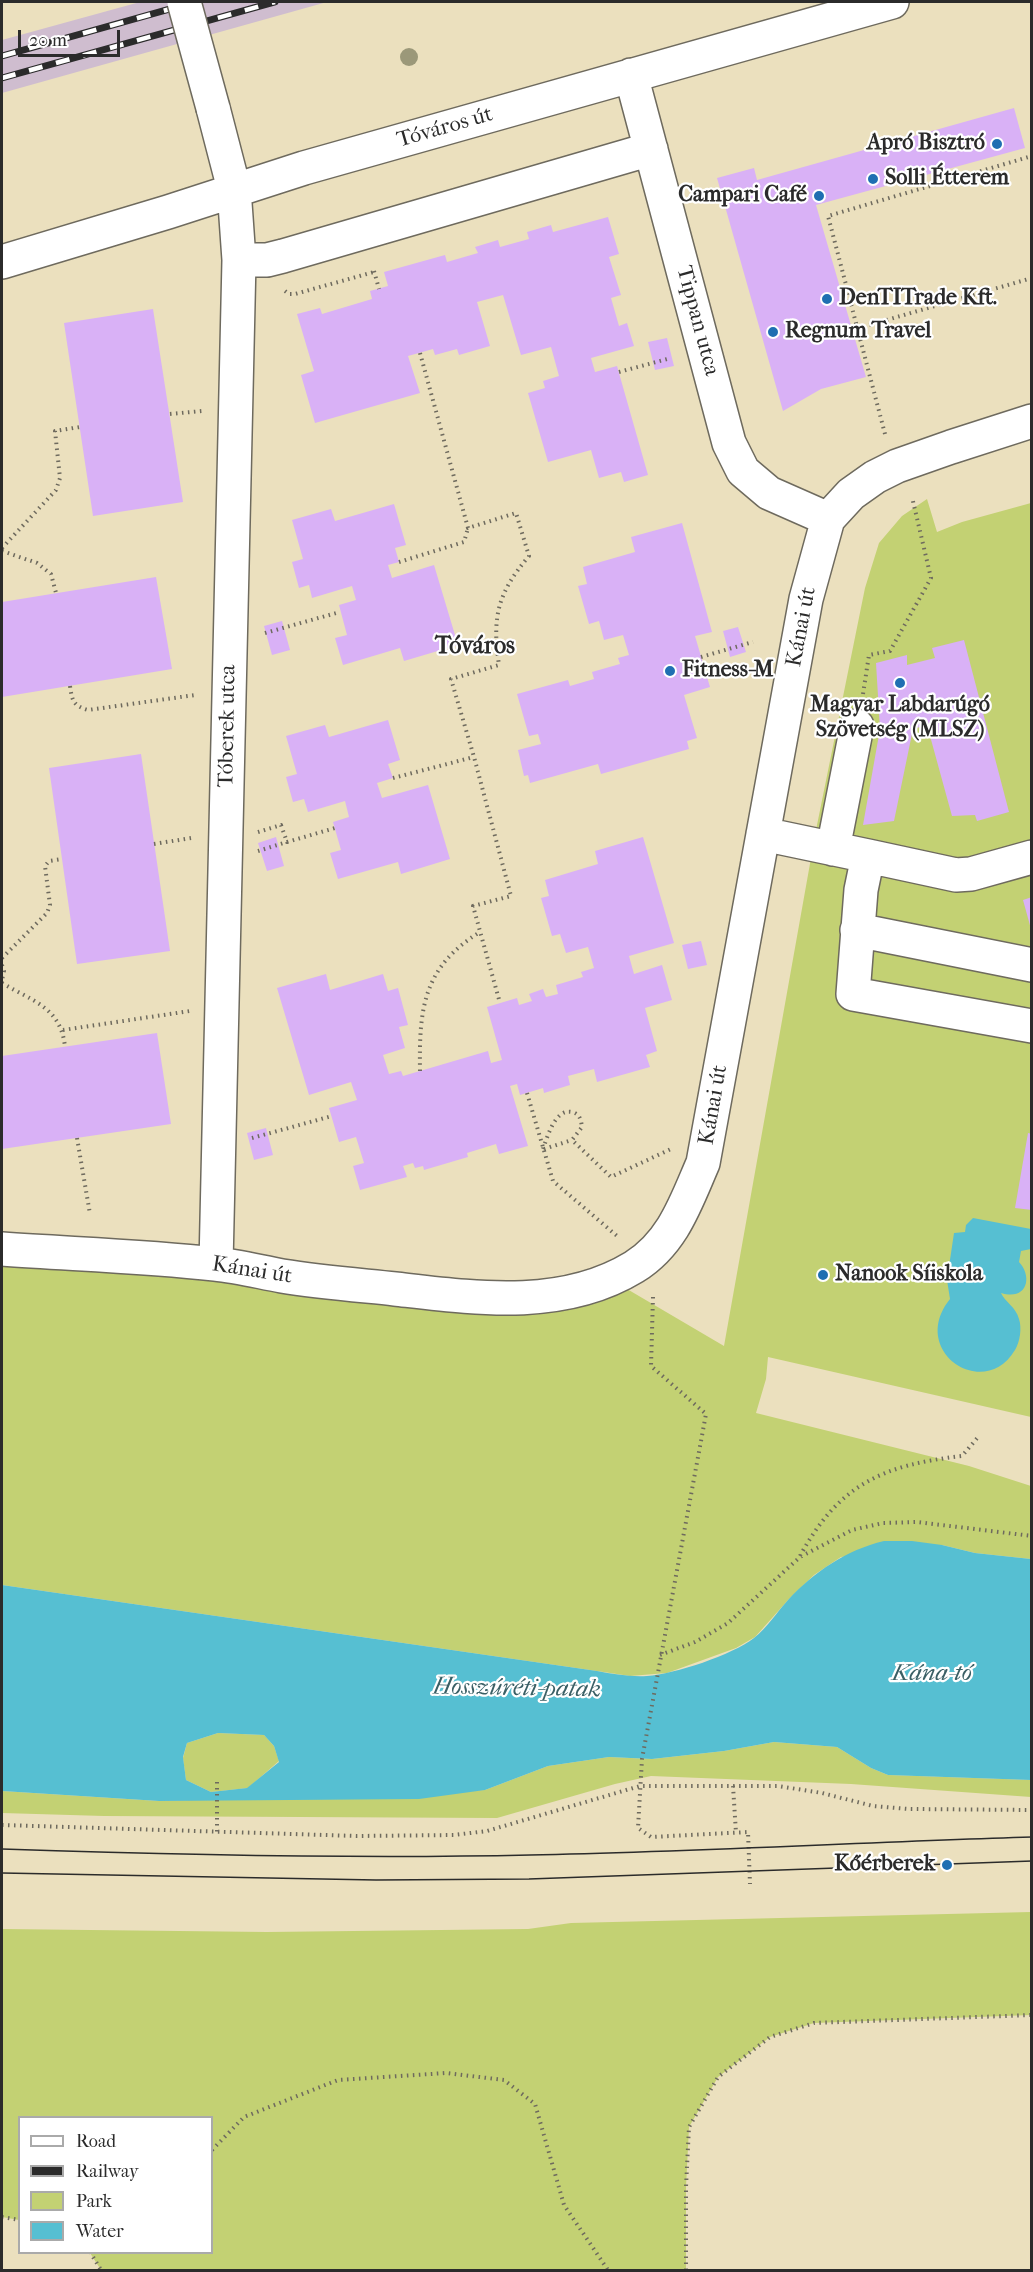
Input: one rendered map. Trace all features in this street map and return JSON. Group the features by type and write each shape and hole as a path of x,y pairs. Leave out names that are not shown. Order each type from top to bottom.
{"street":[{"name":"Tóberek utca","path":"184,2 234,189 239,260 216,1264"},
{"name":"Tóváros út","path":"2,262 168,212 234,189 892,2"},
{"name":"Tippan utca","path":"630,75 733,451 743,471 769,493 828,519"},
{"path":"239,260 267,260 283,256 651,149"},
{"name":"Kánai út","path":"2,1248 216,1264 365,1286 475,1298 528,1299 572,1291 610,1279 644,1260 660,1247 678,1222 703,1163 806,599 828,519 851,494 875,477 951,447 1032,421"},
{"path":"833,849 857,726"},
{"path":"763,834 956,875 1032,857"},
{"path":"868,856 861,890 853,994 1032,1026"},
{"path":"857,930 1032,965"}],"path":[{"path":"885,434 854,329 828,216 1032,156"},
{"path":"280,288 289,294 295,294 374,272"},
{"path":"854,329 1032,278"},
{"path":"399,562 464,542 468,528 420,352"},
{"path":"619,372 678,357"},
{"path":"170,414 211,410"},
{"path":"56,593 51,574 37,563 2,550 56,490 60,478 55,431 80,427"},
{"path":"857,726 869,656 890,651 931,579 912,496"},
{"path":"468,528 516,513 529,556 511,577 497,609 495,636 499,665 451,679 511,896 473,906 500,1003"},
{"path":"258,634 340,612"},
{"path":"701,657 753,642"},
{"path":"70,686 72,702 78,708 88,710 205,693"},
{"path":"393,778 474,757"},
{"path":"252,834 281,825 287,842"},
{"path":"252,853 335,828"},
{"path":"154,844 201,836"},
{"path":"2,958 47,913 50,905 45,866 48,861 62,859"},
{"path":"420,1071 419,1033 423,1005 432,979 467,940 480,932"},
{"path":"2,965 4,971 2,982 51,1011 63,1030 65,1047"},
{"path":"63,1030 197,1010"},
{"path":"527,1093 553,1181 617,1236"},
{"path":"567,1111 580,1118 582,1127 572,1140 543,1149 551,1127 561,1115 567,1111"},
{"path":"246,1140 332,1116"},
{"path":"77,1138 90,1214"},
{"path":"572,1140 611,1177 677,1146"},
{"path":"653,1297 651,1366 706,1414 642,1759 638,1828 651,1837 748,1832 750,1884"},
{"path":"800,1557 815,1529 840,1502 863,1483 896,1468 962,1456 979,1436"},
{"path":"660,1655 695,1642 728,1623 800,1557 852,1530 883,1523 917,1522 1032,1536"},
{"path":"217,1782 217,1833"},
{"path":"2,1825 217,1833 357,1836 454,1835 487,1831 640,1786 778,1786 822,1793 873,1806 909,1809 1032,1810"},
{"path":"734,1786 736,1833"},
{"path":"686,2271 689,2127 718,2077 770,2037 814,2022 1032,2015"},
{"path":"213,2149 244,2116 338,2080 446,2073 504,2080 535,2104 564,2205 608,2271"},
{"path":"2,2217 18,2220"},
{"path":"91,2254 101,2271"}],"shaded area":[{"path":"140,2 327,2 2,93 2,40"}],"green space":[{"path":"927,499 937,532 962,522 1031,503 1031,1417 768,1357 766,1379 756,1413 969,1466 1031,1486 1031,1559 975,1553 942,1545 841,1557 814,1575 755,1637 736,1648 667,1673 630,1676 2,1585 2,1249 475,1298 610,1279 724,1346 816,830 865,588 879,543 902,516"},
{"path":"218,1733 264,1735 274,1746 279,1761 248,1788 211,1792 186,1780 183,1758 187,1743"},
{"path":"774,1742 837,1747 871,1768 888,1775 1032,1780 1031,1797 851,1784 651,1776 497,1818 104,1816 2,1813 2,1791 159,1801 485,1790 548,1766 609,1757 652,1759 724,1751"},
{"path":"1031,1912 1031,2015 814,2023 770,2037 718,2077 689,2127 686,2270 101,2270 91,2254 213,2254 213,2116 18,2116 18,2220 2,2217 2,1929 267,1932 528,1929 571,1923"}],"water":[{"path":"973,1218 1031,1229 1031,1249 1021,1251 1019,1262 1026,1274 1025,1286 1017,1294 1001,1293 1019,1319 1018,1343 1002,1365 986,1371 970,1370 955,1364 944,1352 938,1336 939,1318 950,1299 947,1280 954,1233 965,1232 966,1225"},
{"name":"Kána-tó","path":"884,1541 912,1541 975,1553 1031,1559 1031,1780 888,1775 871,1768 837,1747 774,1742 724,1751 652,1759 609,1757 548,1766 485,1790 419,1799 159,1801 2,1791 2,1585 615,1674 647,1676 703,1663 744,1644 759,1634 788,1600 820,1571 844,1556","holes":["218,1733 264,1735 274,1746 279,1762 247,1788 211,1792 186,1780 183,1757 187,1743"]}],"building":[{"path":"1014,108 1025,148 816,205 866,377 821,389 783,411 717,178 754,168 757,180"},
{"path":"608,217 619,254 609,257 621,295 611,298 619,326 627,323 634,346 591,358 595,372 617,366 648,475 624,482 621,472 599,478 591,450 548,462 528,393 545,388 543,381 559,376 551,347 521,355 503,295 477,302 490,346 459,355 457,349 435,355 433,349 408,356 420,393 315,423 301,375 314,371 297,314 320,308 322,314 372,299 370,291 388,286 384,272 445,255 447,262 478,253 475,247 498,240 500,247 529,239 527,232 551,225 553,232"},
{"path":"153,309 183,502 93,516 64,323"},
{"path":"667,338 674,366 655,370 648,342"},
{"path":"394,504 406,545 395,548 399,562 388,565 392,578 434,565 458,645 404,661 400,648 343,665 335,638 347,635 339,605 356,600 352,586 312,598 309,585 299,588 292,562 303,559 292,520 331,509 335,521"},
{"path":"682,523 712,632 695,636 710,687 684,695 697,738 687,741 689,749 601,774 598,764 530,783 528,775 524,776 518,750 541,744 538,734 529,736 517,694 568,680 570,686 594,679 592,672 620,664 618,658 629,655 623,635 604,640 599,621 589,624 578,586 587,584 583,567 635,552 631,537"},
{"path":"156,577 172,669 2,697 2,602"},
{"path":"282,621 290,650 272,655 264,626"},
{"path":"738,627 746,652 730,657 723,631"},
{"path":"964,640 1009,812 977,821 975,815 952,816 927,725 913,729 894,821 863,825 880,729 876,663 907,655 907,665 935,658 932,648"},
{"path":"388,720 400,760 388,764 393,778 377,783 382,798 428,785 450,859 401,874 398,862 338,879 330,853 341,850 333,822 349,817 345,801 308,812 304,799 293,802 286,777 297,774 286,736 325,725 329,737"},
{"path":"141,754 170,951 77,964 49,768"},
{"path":"276,837 284,866 267,871 258,843"},
{"path":"643,837 674,943 629,956 634,974 662,965 672,1000 645,1008 657,1051 646,1055 650,1067 597,1082 594,1069 568,1076 570,1085 544,1093 543,1088 520,1095 517,1084 510,1086 528,1146 499,1154 496,1144 467,1153 468,1157 424,1170 423,1166 415,1168 413,1163 403,1166 407,1177 360,1190 353,1166 364,1163 356,1137 339,1142 329,1108 357,1100 351,1082 309,1095 277,988 326,974 330,990 383,974 388,991 398,988 408,1025 399,1027 405,1048 383,1055 389,1074 401,1071 403,1076 488,1051 491,1063 502,1060 487,1007 517,998 519,1005 532,1001 529,994 543,989 546,997 558,994 556,985 583,977 581,972 594,968 588,947 566,953 560,934 552,936 541,898 549,896 545,880 598,864 595,851"},
{"path":"1032,897 1032,929 1031,929 1023,900"},
{"path":"701,941 707,965 688,969 682,945"},
{"path":"157,1033 171,1124 2,1149 2,1056"},
{"path":"266,1128 273,1155 254,1160 247,1133"},
{"path":"1028,1133 1032,1134 1032,1210 1015,1208"}],"tram line":[{"path":"2,1849 398,1857 593,1854 1032,1837"},
{"path":"2,1873 376,1880 529,1879 1032,1861"}],"railway":[{"path":"2,56 195,2"},
{"path":"2,78 275,2"}],"place":[{"name":"Apró Bisztró","path":"997,144"},
{"name":"Solli Étterem","path":"873,179"},
{"name":"Campari Café","path":"819,196"},
{"name":"DenTITrade Kft.","path":"827,299"},
{"name":"Regnum Travel","path":"773,332"},
{"name":"Fitness-M","path":"670,671"},
{"name":"Magyar Labdarúgó Szövetség (MLSZ)","path":"900,683"},
{"name":"Nanook Síiskola","path":"823,1275"},
{"name":"Kőérberek","path":"947,1865"}],"district":[{"name":"Tóváros","path":"475,647"}],"water label":[{"name":"Hosszúréti-patak","path":"517,1689"}]}
